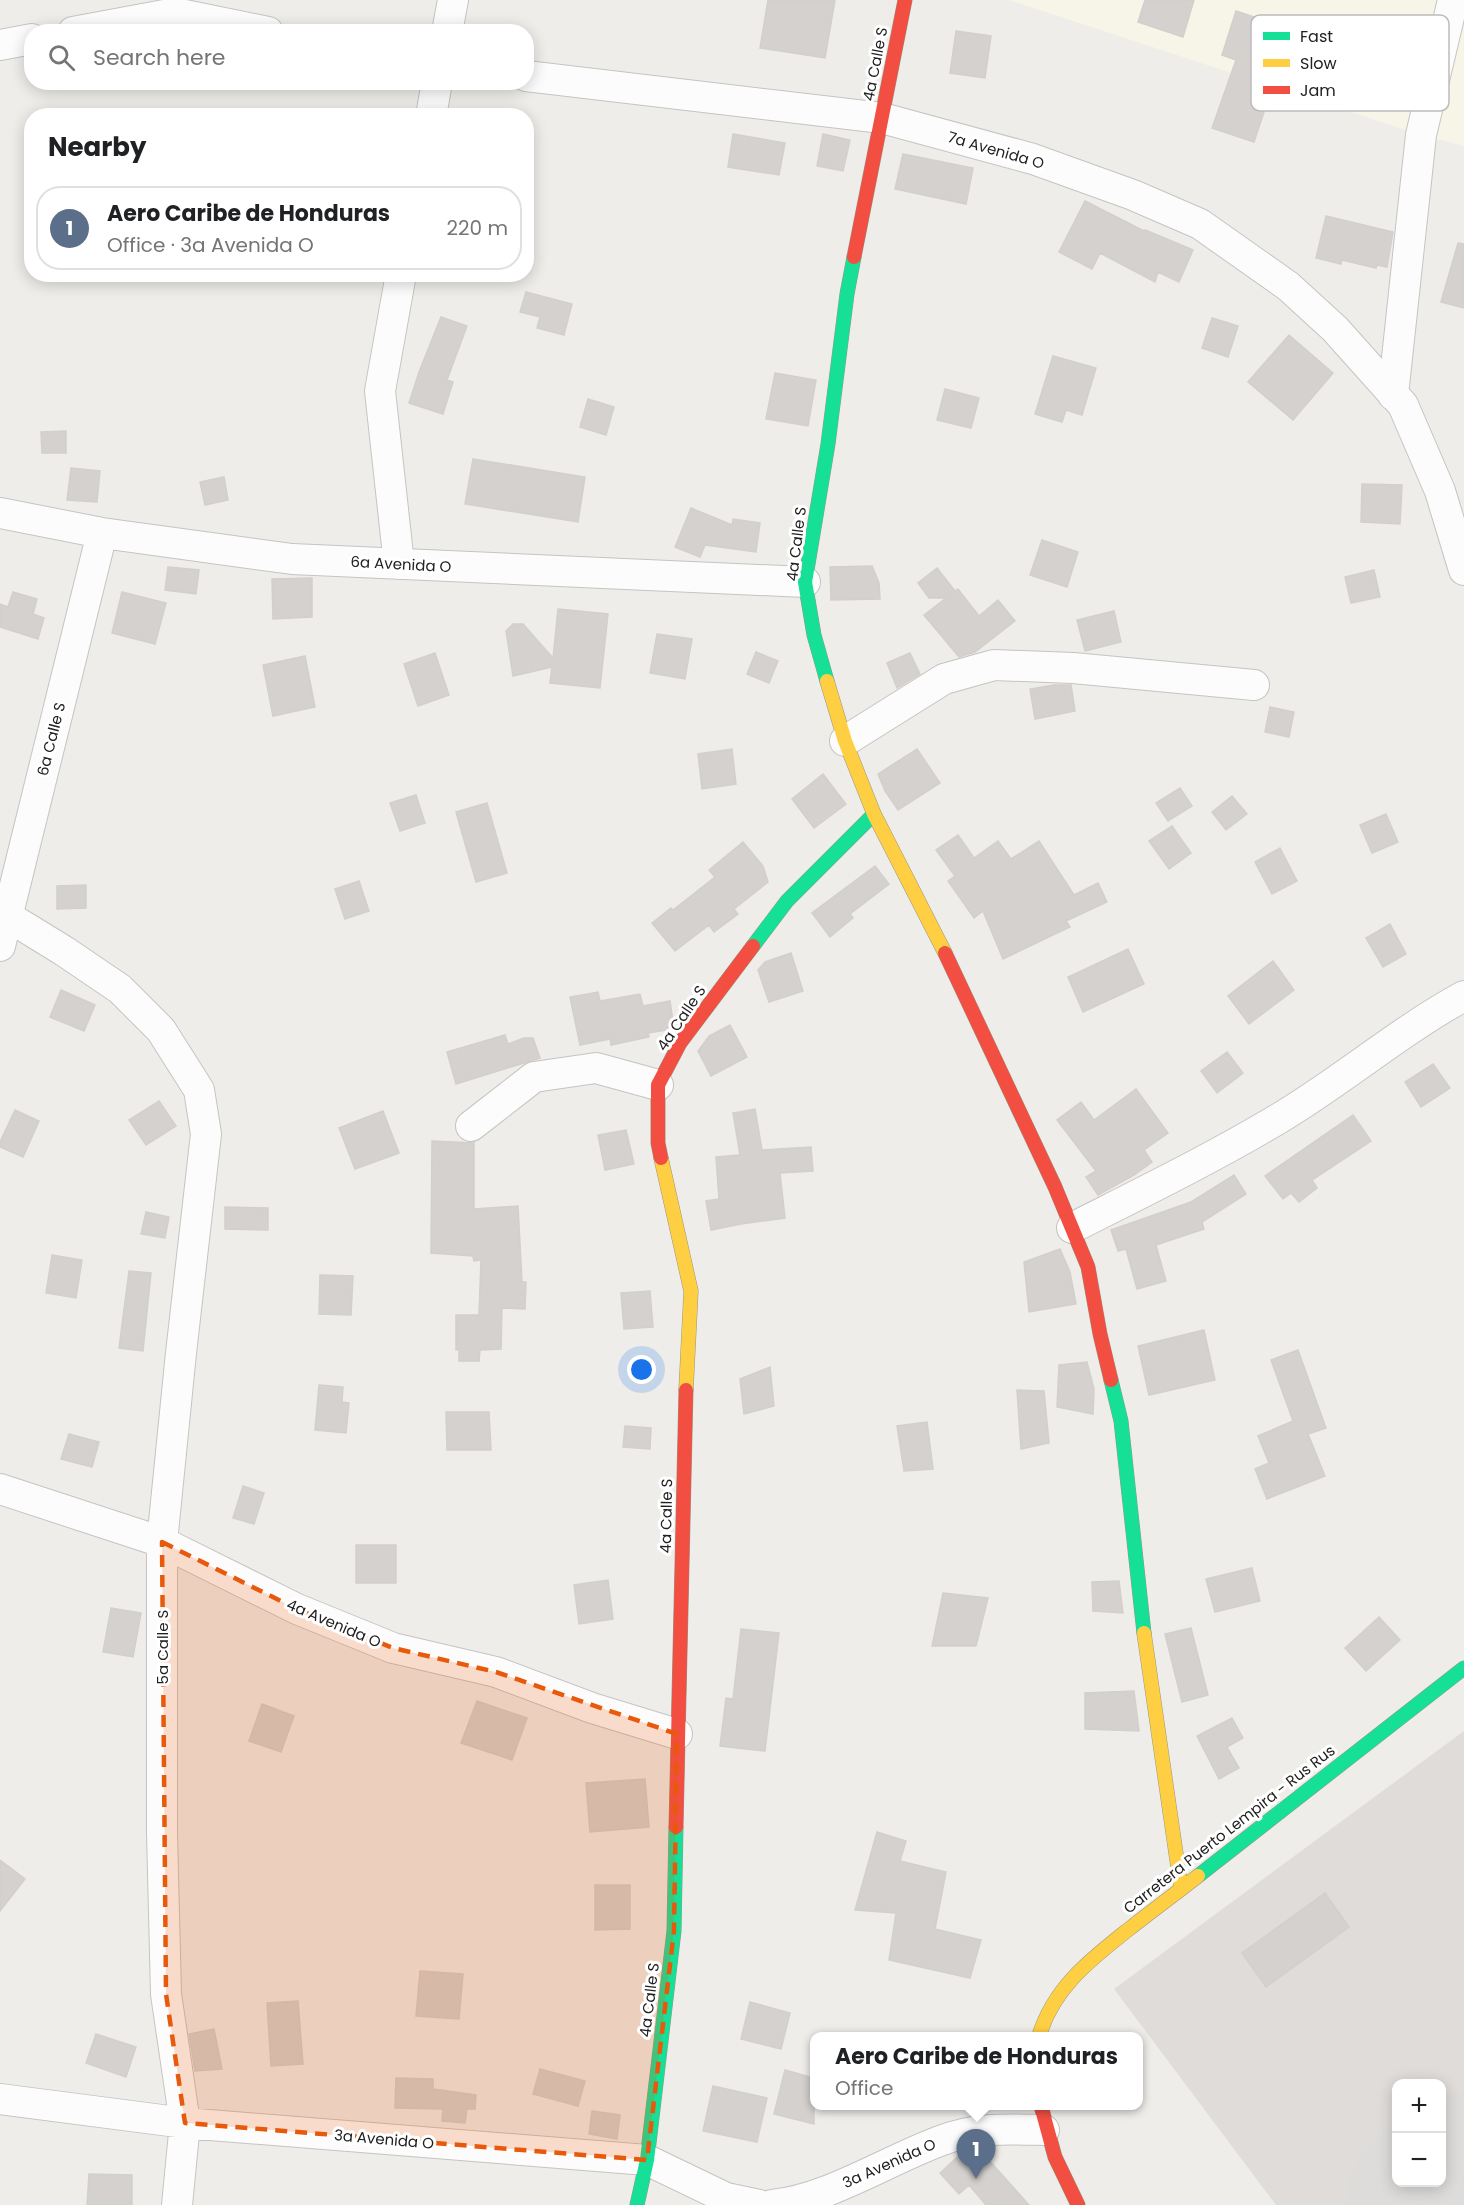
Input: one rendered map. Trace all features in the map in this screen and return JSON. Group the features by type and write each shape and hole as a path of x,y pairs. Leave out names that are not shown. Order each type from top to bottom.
{"street":[{"path":"448,24 453,0"},
{"name":"4a Calle S","path":"637,2205 647,2160 674,1931 685,1407 692,1291 658,1143 658,1086 680,1043 787,901 874,814 845,741 814,635 805,582 828,444 847,294 904,0"},
{"path":"1449,17 1453,0"},
{"path":"97,24 139,10 175,13 229,24"},
{"name":"7a Avenida O","path":"534,77 882,118 1034,159 1133,195 1200,224 1288,286 1335,329 1403,405 1440,491 1455,514 1464,570"},
{"path":"432,108 436,90"},
{"path":"1393,395 1421,135 1427,111"},
{"path":"399,564 380,391 400,282"},
{"name":"6a Avenida O","path":"0,513 102,533 292,559 805,582"},
{"name":"6a Calle S","path":"0,946 102,533"},
{"path":"845,741 944,679 994,665 1073,668 1254,685"},
{"path":"874,814 925,911 1055,1187 1088,1267 1100,1334 1121,1422 1143,1624 1181,1888"},
{"name":"5a Calle S","path":"7,916 64,951 120,990 161,1030 199,1090 206,1134 162,1542 162,1833 166,1994 185,2123 177,2205"},
{"path":"1072,1228 1189,1169 1279,1119 1433,1013 1464,996"},
{"path":"471,1126 534,1077 596,1068 658,1086"},
{"name":"4a Avenida O","path":"0,1489 162,1542 297,1609 393,1648 496,1672 592,1708 677,1734"},
{"name":"Carretera Puerto Lempira - Rus Rus","path":"1040,2032 1045,2019 1070,1980 1114,1939 1464,1668"},
{"name":"3a Avenida O","path":"0,2100 185,2123 647,2160 726,2198 759,2205"},
{"path":"1042,2118 1051,2152 1078,2205"},
{"name":"3a Avenida O","path":"772,2205 791,2203 814,2196 940,2140 1042,2118"}],"highlighted area":[{"path":"162,1542 297,1609 393,1648 496,1672 677,1734 674,1931 647,2160 185,2123 166,1994"}],"shaded area":[{"path":"1009,0 1464,0 1464,146 1421,135 1348,111 1449,111 1449,15 1251,15 1251,79"},
{"path":"1464,1731 1464,2205 1276,2205 1114,1989"}],"building":[{"path":"768,0 835,0 825,58 760,48"},
{"path":"1145,0 1194,0 1183,37 1138,22"},
{"path":"1236,11 1251,16 1251,111 1264,111 1254,142 1212,128 1236,60 1222,55"},
{"path":"956,31 991,36 985,78 950,73"},
{"path":"733,134 785,143 779,175 728,167"},
{"path":"823,134 850,140 843,171 817,166"},
{"path":"903,154 973,168 966,204 895,189"},
{"path":"1085,201 1144,231 1193,250 1179,282 1158,272 1155,282 1100,253 1092,269 1059,252"},
{"path":"1326,216 1393,232 1387,267 1377,265 1376,268 1342,260 1341,264 1316,258"},
{"path":"1458,243 1464,244 1464,308 1441,302"},
{"path":"526,292 572,304 564,335 537,328 540,317 520,312"},
{"path":"441,317 467,326 447,380 453,382 443,414 409,403"},
{"path":"1212,318 1238,326 1228,357 1202,348"},
{"path":"1289,335 1333,373 1293,420 1248,382"},
{"path":"1053,356 1096,368 1082,415 1066,410 1062,422 1035,414"},
{"path":"775,373 816,380 808,426 766,419"},
{"path":"945,389 979,398 971,428 937,420"},
{"path":"588,399 614,407 606,435 580,427"},
{"path":"66,431 66,453 42,453 41,432"},
{"path":"473,459 585,477 578,522 465,504"},
{"path":"71,468 100,471 97,502 67,500"},
{"path":"224,477 228,500 205,505 200,482"},
{"path":"1362,484 1402,485 1400,524 1361,522"},
{"path":"691,508 732,525 733,519 760,523 756,552 705,545 700,557 675,547"},
{"path":"1042,540 1078,552 1067,587 1030,575"},
{"path":"872,566 879,583 880,599 831,600 830,567"},
{"path":"168,567 199,570 196,594 165,590"},
{"path":"937,568 955,591 958,589 979,616 998,600 1015,621 975,652 959,657 924,615 946,598 929,598 918,583"},
{"path":"1374,570 1380,597 1351,603 1345,577"},
{"path":"312,578 312,617 273,619 272,579"},
{"path":"13,592 37,599 33,614 44,618 38,639 0,627 0,604 8,607"},
{"path":"122,592 166,603 155,644 112,633"},
{"path":"558,609 608,614 600,688 550,683 552,667 513,676 506,631 513,624 523,624 553,658"},
{"path":"1114,611 1121,642 1085,651 1077,620"},
{"path":"657,634 692,639 685,679 650,673"},
{"path":"756,652 778,661 769,683 747,674"},
{"path":"435,653 449,695 418,706 404,664"},
{"path":"910,653 920,674 897,688 887,663"},
{"path":"305,656 315,707 273,716 263,665"},
{"path":"1071,685 1075,711 1035,719 1030,689"},
{"path":"1270,707 1294,712 1289,737 1265,732"},
{"path":"732,749 736,784 702,789 698,754"},
{"path":"917,749 940,783 898,810 885,791 878,774"},
{"path":"823,774 846,804 814,828 792,799"},
{"path":"1180,788 1192,806 1168,821 1156,803"},
{"path":"416,795 425,823 400,831 390,803"},
{"path":"1232,796 1247,814 1226,830 1212,812"},
{"path":"487,803 507,873 476,882 456,812"},
{"path":"1386,814 1398,842 1372,853 1360,825"},
{"path":"1172,826 1191,853 1169,869 1149,841"},
{"path":"958,835 974,858 998,841 1011,859 1039,841 1074,895 1098,883 1107,902 1066,921 1070,927 1003,959 983,911 974,918 948,881 955,876 936,850"},
{"path":"743,842 763,866 768,882 734,909 738,914 714,932 709,925 675,951 652,923 671,908 673,910 715,877 709,870"},
{"path":"1280,848 1297,881 1272,894 1255,862"},
{"path":"875,866 889,884 850,914 853,918 830,937 812,913"},
{"path":"359,881 369,911 345,919 335,889"},
{"path":"86,885 86,908 57,909 57,886"},
{"path":"1390,924 1406,954 1383,967 1366,938"},
{"path":"1128,949 1144,984 1083,1012 1068,977"},
{"path":"791,953 803,991 769,1002 758,970 765,962"},
{"path":"1273,961 1294,990 1249,1024 1228,996"},
{"path":"61,990 95,1005 84,1031 50,1017"},
{"path":"598,992 600,1001 640,994 643,1006 670,1001 673,1021 666,1030 648,1033 649,1037 611,1045 610,1039 580,1045 570,997"},
{"path":"730,1025 747,1057 711,1076 698,1051 709,1036"},
{"path":"505,1035 508,1044 524,1038 533,1038 540,1058 456,1084 447,1052"},
{"path":"1227,1052 1243,1073 1217,1093 1201,1071"},
{"path":"1433,1064 1450,1088 1421,1107 1405,1082"},
{"path":"1136,1089 1168,1133 1144,1150 1152,1162 1098,1195 1086,1177 1096,1171 1057,1120 1081,1102 1094,1120"},
{"path":"159,1101 176,1126 146,1145 129,1120"},
{"path":"755,1109 762,1150 811,1147 813,1171 780,1173 785,1218 711,1230 706,1201 719,1199 716,1157 740,1155 733,1113"},
{"path":"15,1110 39,1121 23,1157 0,1147 0,1142"},
{"path":"383,1111 399,1153 355,1169 339,1128"},
{"path":"1353,1115 1371,1141 1312,1180 1317,1188 1299,1202 1291,1193 1283,1199 1265,1176"},
{"path":"626,1130 634,1164 605,1170 598,1135"},
{"path":"432,1141 474,1143 474,1209 518,1206 522,1282 526,1282 525,1309 502,1308 501,1349 480,1350 479,1361 459,1361 459,1349 456,1350 456,1315 479,1315 481,1260 474,1261 473,1256 431,1253"},
{"path":"1234,1175 1246,1194 1202,1222 1204,1229 1156,1245 1166,1281 1137,1289 1126,1249 1118,1251 1111,1230 1191,1202"},
{"path":"225,1207 268,1208 268,1230 225,1229"},
{"path":"146,1212 169,1217 165,1238 141,1234"},
{"path":"1060,1249 1070,1272 1076,1304 1029,1312 1024,1262"},
{"path":"52,1255 82,1260 76,1298 46,1293"},
{"path":"129,1271 151,1273 143,1351 119,1348"},
{"path":"320,1275 353,1276 351,1315 319,1314"},
{"path":"650,1291 653,1327 624,1329 621,1293"},
{"path":"1204,1330 1215,1380 1149,1395 1138,1346"},
{"path":"1298,1350 1326,1428 1308,1434 1325,1476 1267,1499 1255,1469 1269,1463 1258,1436 1293,1421 1271,1360"},
{"path":"1087,1362 1094,1389 1093,1414 1057,1407 1059,1365"},
{"path":"770,1367 774,1406 744,1414 740,1379"},
{"path":"319,1385 343,1387 342,1402 349,1403 346,1433 315,1430"},
{"path":"1017,1390 1044,1391 1049,1443 1021,1449"},
{"path":"446,1412 489,1412 491,1450 447,1450"},
{"path":"927,1422 933,1469 904,1471 897,1426"},
{"path":"625,1426 651,1428 650,1449 623,1447"},
{"path":"69,1434 99,1442 92,1467 61,1459"},
{"path":"243,1486 264,1493 254,1524 233,1518"},
{"path":"356,1545 396,1545 396,1583 356,1583"},
{"path":"1252,1568 1260,1601 1215,1612 1206,1579"},
{"path":"608,1580 613,1619 579,1624 574,1585"},
{"path":"1119,1581 1123,1613 1093,1611 1092,1582"},
{"path":"943,1593 988,1598 976,1646 932,1646"},
{"path":"111,1608 141,1613 133,1657 103,1652"},
{"path":"1379,1617 1400,1640 1366,1671 1345,1648"},
{"path":"1191,1628 1208,1695 1182,1702 1165,1634"},
{"path":"741,1629 779,1633 765,1751 720,1746 726,1698 733,1699"},
{"path":"1134,1691 1139,1731 1085,1729 1085,1693"},
{"path":"477,1701 527,1718 512,1760 461,1743"},
{"path":"262,1704 294,1716 281,1752 249,1741"},
{"path":"1232,1718 1243,1738 1227,1747 1239,1768 1219,1779 1197,1736"},
{"path":"645,1779 649,1827 590,1832 586,1783"},
{"path":"877,1832 906,1841 900,1861 946,1872 935,1929 981,1940 970,1978 889,1960 896,1913 855,1910"},
{"path":"0,1860 25,1879 0,1911"},
{"path":"595,1885 630,1885 630,1929 595,1930"},
{"path":"1325,1893 1349,1927 1266,1987 1242,1953"},
{"path":"420,1971 463,1974 459,2019 416,2016"},
{"path":"298,2001 303,2064 271,2066 267,2003"},
{"path":"750,2002 790,2013 781,2049 741,2039"},
{"path":"214,2029 222,2069 195,2071 189,2034"},
{"path":"96,2034 136,2047 126,2077 86,2063"},
{"path":"540,2069 585,2081 578,2106 533,2094"},
{"path":"785,2070 810,2077 810,2110 814,2110 814,2124 774,2114"},
{"path":"396,2078 433,2079 433,2089 476,2095 475,2109 467,2109 465,2123 442,2121 443,2109 395,2108"},
{"path":"713,2086 767,2098 757,2142 703,2131"},
{"path":"592,2111 620,2115 617,2139 589,2134"},
{"path":"979,2149 1029,2205 986,2205 969,2185 959,2194 940,2173 964,2151"},
{"path":"89,2174 132,2175 132,2205 87,2205"}],"runway":[{"path":"1438,2205 1464,2185"}],"traffic: fast":[{"path":"827,681 814,635 805,582 828,444 847,294 854,257"},
{"path":"753,946 787,901 874,814"},
{"path":"1111,1380 1121,1421 1144,1633"},
{"path":"1198,1876 1464,1668"},
{"path":"637,2205 647,2160 674,1931 676,1827"}],"traffic: slow":[{"path":"827,681 845,741 874,814 945,953"},
{"path":"661,1158 691,1291 686,1390"},
{"path":"1144,1633 1181,1888"},
{"path":"1041,2032 1054,2003 1087,1964 1198,1876"}],"traffic: jam":[{"path":"854,257 905,0"},
{"path":"661,1158 658,1143 658,1085 680,1043 753,946"},
{"path":"945,953 1055,1187 1088,1267 1111,1380"},
{"path":"676,1827 686,1390"},
{"path":"1042,2110 1055,2157 1078,2205"}],"place":[{"name":"Aero Caribe de Honduras","path":"976,2179"}]}
